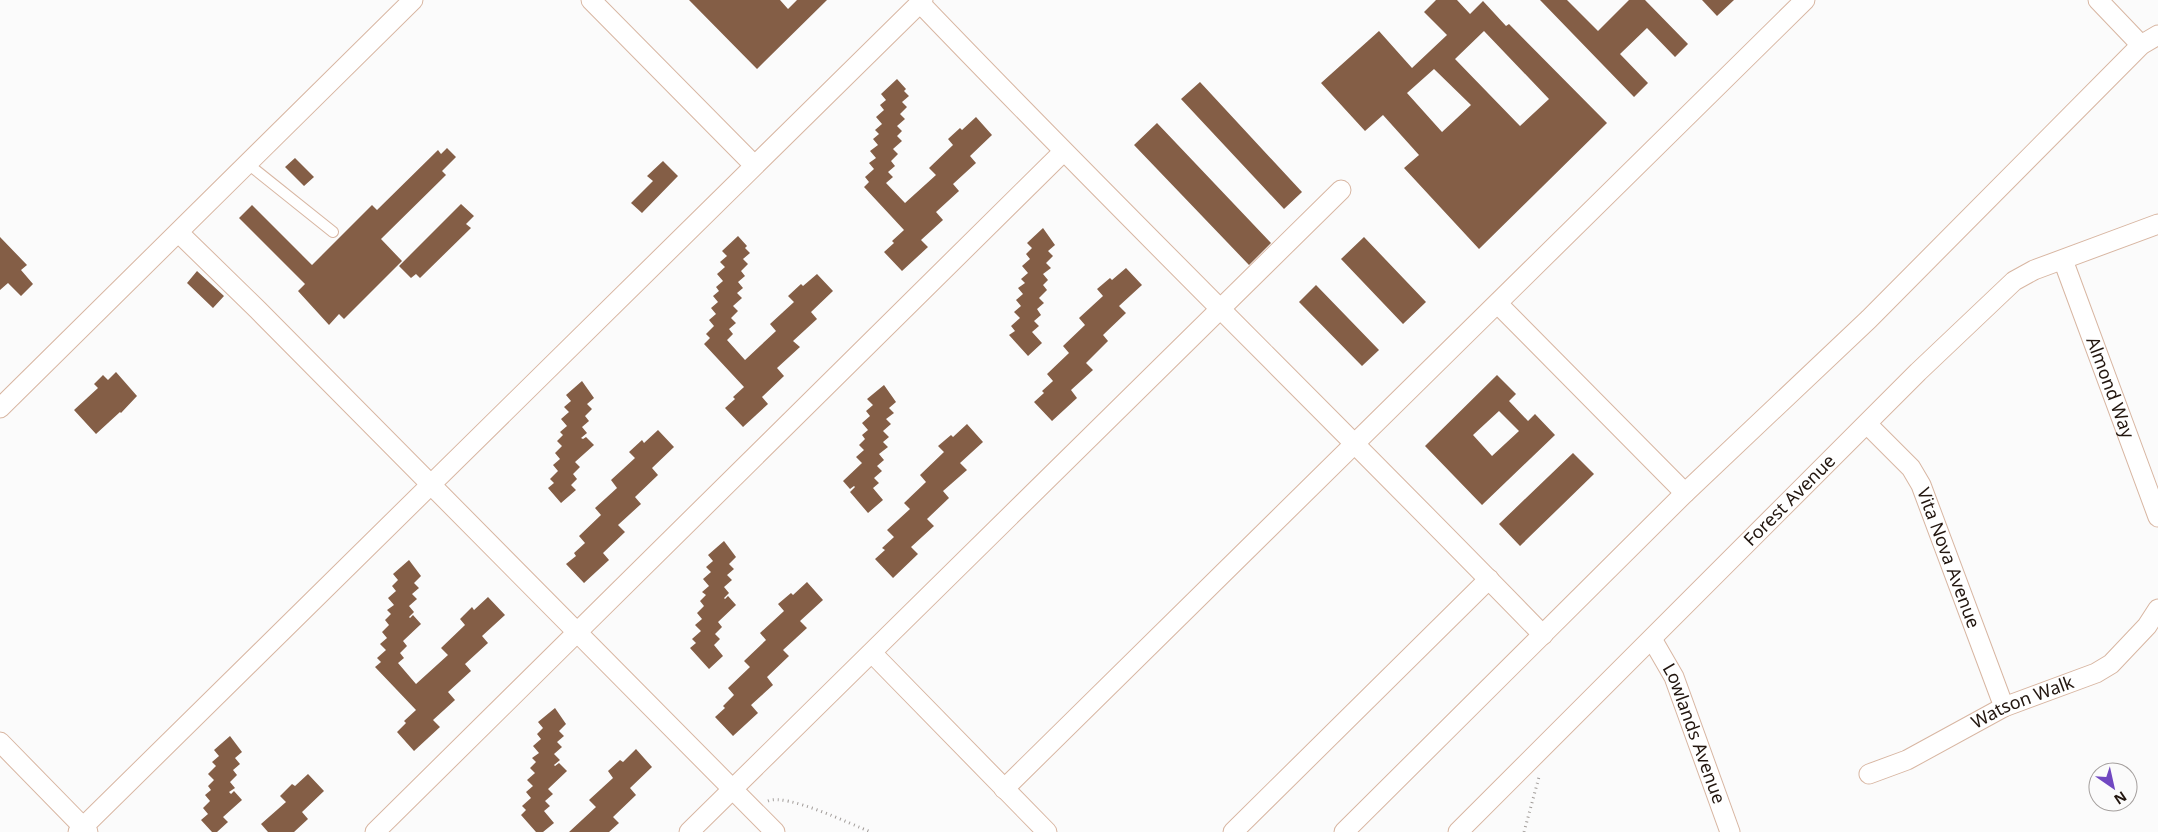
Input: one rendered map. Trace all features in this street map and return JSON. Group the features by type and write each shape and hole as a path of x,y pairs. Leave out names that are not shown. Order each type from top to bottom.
{"street":[{"path":"0,408 413,0"},
{"path":"591,0 754,165"},
{"path":"1004,789 1805,0"},
{"path":"2098,0 2141,45"},
{"path":"0,742 83,830 754,165 922,2 1063,152 1356,443 1543,635"},
{"path":"1344,832 1448,726 1543,635 1685,492 1870,319 2141,45 2158,35"},
{"path":"375,832 1063,152"},
{"path":"689,832 872,654 1341,190"},
{"name":"Forest Avenue","path":"1458,832 1918,372 2014,281 2034,270 2158,224"},
{"path":"179,233 431,484 775,832"},
{"name":"Almond Way","path":"2063,260 2158,517"},
{"path":"1498,304 1685,492"},
{"name":"Vita Nova Avenue","path":"1867,424 1911,468 1921,484 2004,707"},
{"path":"1233,832 1489,579"},
{"name":"Watson Walk","path":"1869,774 1907,760 2004,707 2096,673 2111,664 2152,630 2158,609"},
{"name":"Lowlands Avenue","path":"1652,639 1674,677 1730,832"},
{"path":"872,654 1048,832"}],"lane":[{"path":"248,164 333,232"}],"path":[{"path":"1524,832 1541,769"},
{"path":"752,808 773,799 799,803 871,832"}],"building":[{"path":"689,0 780,0 788,9 797,0 827,0 757,69"},
{"path":"1436,0 1457,0 1470,14 1483,1 1506,26 1509,24 1607,123 1479,249 1404,168 1419,155 1383,115 1365,131 1321,83 1379,31 1412,68 1447,35 1424,12","holes":["1484,31 1549,99 1520,126 1455,59","1434,69 1471,105 1442,132 1407,93"]},
{"path":"1540,0 1567,0 1598,31 1629,0 1645,0 1688,44 1675,57 1647,28 1620,54 1648,83 1634,97"},
{"path":"1702,0 1734,0 1717,16"},
{"path":"897,79 906,89 904,91 909,96 902,102 907,107 900,114 905,119 897,126 902,131 897,136 902,141 893,149 898,154 891,161 895,166 888,172 893,177 886,183 905,203 936,175 929,168 953,145 948,139 960,128 962,130 976,117 992,135 970,156 976,163 953,184 959,191 936,212 943,220 921,240 928,247 902,271 884,252 904,230 864,187 869,182 865,177 874,169 869,163 876,158 870,151 878,145 873,139 879,134 875,130 882,124 876,117 884,110 880,105 886,100 881,94"},
{"path":"1200,82 1302,192 1284,209 1181,99"},
{"path":"1157,123 1271,243 1249,265 1134,145"},
{"path":"447,148 456,157 442,171 446,175 381,239 402,261 344,319 339,314 329,325 298,291 305,284 239,218 252,205 312,265 372,205 377,210 438,150 441,154"},
{"path":"295,158 314,177 304,186 285,167"},
{"path":"663,161 678,176 642,213 631,203 653,181 647,176"},
{"path":"461,204 474,216 466,224 471,228 420,278 416,274 411,278 399,266"},
{"path":"1043,228 1055,245 1048,251 1053,256 1046,263 1051,268 1043,274 1048,280 1043,285 1047,290 1039,298 1044,303 1037,309 1041,315 1034,321 1039,326 1032,332 1042,343 1028,356 1009,335 1015,331 1011,326 1020,318 1014,312 1021,306 1016,300 1023,294 1018,288 1025,283 1021,279 1028,273 1022,266 1030,259 1026,254 1032,248 1027,243"},
{"path":"738,236 747,246 745,248 750,253 743,259 748,264 741,271 745,276 738,282 743,288 737,293 742,298 733,306 738,311 731,318 736,323 729,329 733,334 727,340 745,360 776,331 770,324 794,302 788,296 801,284 803,286 817,274 833,291 811,312 817,319 793,341 800,347 777,368 784,376 762,397 768,404 743,427 725,408 744,387 704,344 710,338 706,334 714,326 709,320 716,314 711,308 718,302 713,296 719,291 716,287 723,281 717,274 725,267 720,262 727,256 722,251"},
{"path":"0,237 27,265 21,270 33,284 21,296 8,283 0,290"},
{"path":"1364,237 1426,302 1403,324 1341,259"},
{"path":"1126,268 1142,285 1119,306 1126,313 1103,335 1108,341 1086,363 1093,370 1071,390 1077,398 1052,421 1034,402 1053,381 1047,374 1069,353 1063,346 1085,325 1079,318 1103,296 1097,289 1110,278 1112,280"},
{"path":"197,271 224,296 213,308 187,283"},
{"path":"1316,285 1379,350 1362,366 1299,302"},
{"path":"116,372 137,396 121,413 96,434 74,410 98,388 94,384 103,375 108,380"},
{"path":"1497,375 1516,394 1509,401 1528,421 1535,414 1555,435 1482,505 1425,446","holes":["1499,411 1519,431 1492,456 1473,435"]},
{"path":"582,381 594,398 587,404 592,409 585,416 589,421 582,427 587,433 581,438 586,437 594,445 575,462 580,467 573,474 577,479 571,485 576,490 561,503 548,488 554,483 550,479 558,471 553,465 560,459 555,453 562,446 557,441 563,435 560,432 567,426 561,419 569,412 564,407 571,401 566,395"},
{"path":"884,385 896,402 889,408 894,413 886,419 891,424 883,431 889,437 883,442 888,447 879,454 884,460 877,466 882,471 874,478 879,483 873,488 883,500 868,513 850,492 855,487 850,489 843,481 862,463 856,457 864,450 859,445 865,439 862,435 868,430 862,423 870,416 866,411 873,405 867,399"},
{"path":"967,424 983,442 960,463 967,470 943,491 949,498 927,519 934,526 911,547 918,554 893,578 875,559 885,550 882,548 894,537 887,530 910,509 904,503 926,482 920,475 944,452 938,446 951,435 953,437"},
{"path":"658,430 674,447 652,468 658,475 635,497 641,504 618,525 625,532 603,553 609,560 584,583 566,564 576,556 574,553 585,543 579,536 601,515 595,508 617,488 611,480 635,458 629,452 642,440 644,443"},
{"path":"1573,453 1594,474 1520,546 1499,524"},
{"path":"724,541 736,557 729,564 734,569 727,575 732,580 724,587 729,593 724,598 728,596 736,605 718,622 722,627 715,634 720,639 714,645 723,656 709,669 690,648 696,643 692,639 701,631 695,625 702,619 697,613 704,606 700,601 706,595 702,592 709,586 703,579 711,572 706,567 713,561 708,555"},
{"path":"409,560 421,576 414,583 419,588 412,594 417,599 409,606 414,612 409,617 413,615 421,624 403,641 407,646 400,653 404,658 398,663 416,684 448,655 441,648 465,625 460,619 472,607 474,610 488,597 505,615 482,636 488,643 465,664 471,671 448,692 455,700 433,720 440,727 414,751 397,732 406,723 404,721 416,710 375,667 381,662 377,658 386,650 380,644 387,638 382,632 389,625 385,620 391,614 387,610 394,605 388,598 396,591 392,586 398,580 393,574"},
{"path":"807,582 823,600 800,621 807,628 783,650 789,656 767,677 773,685 751,705 758,713 733,736 715,717 725,708 723,706 734,695 728,688 750,667 744,661 766,640 760,633 784,611 778,604 791,593 793,595"},
{"path":"555,708 566,724 559,731 564,736 557,742 562,747 554,754 560,760 554,765 559,763 567,771 548,789 553,794 545,801 550,806 544,811 554,823 543,832 536,832 521,815 526,810 522,806 531,798 526,792 533,786 527,780 535,773 530,768 536,762 532,758 539,753 533,746 541,739 537,734 543,728 538,722"},
{"path":"230,736 242,752 235,758 240,764 233,770 237,775 230,782 235,788 229,792 231,794 234,791 242,800 223,817 228,822 217,832 212,832 201,820 208,814 203,808 210,801 205,795 211,790 208,786 214,780 208,774 216,766 212,762 219,756 214,750"},
{"path":"636,749 652,767 630,788 636,795 613,817 619,823 609,832 569,832 596,807 589,800 613,778 608,771 620,760 623,762"},
{"path":"308,774 324,791 302,812 308,819 294,832 268,832 261,824 286,802 280,796 292,784 295,786"}]}
